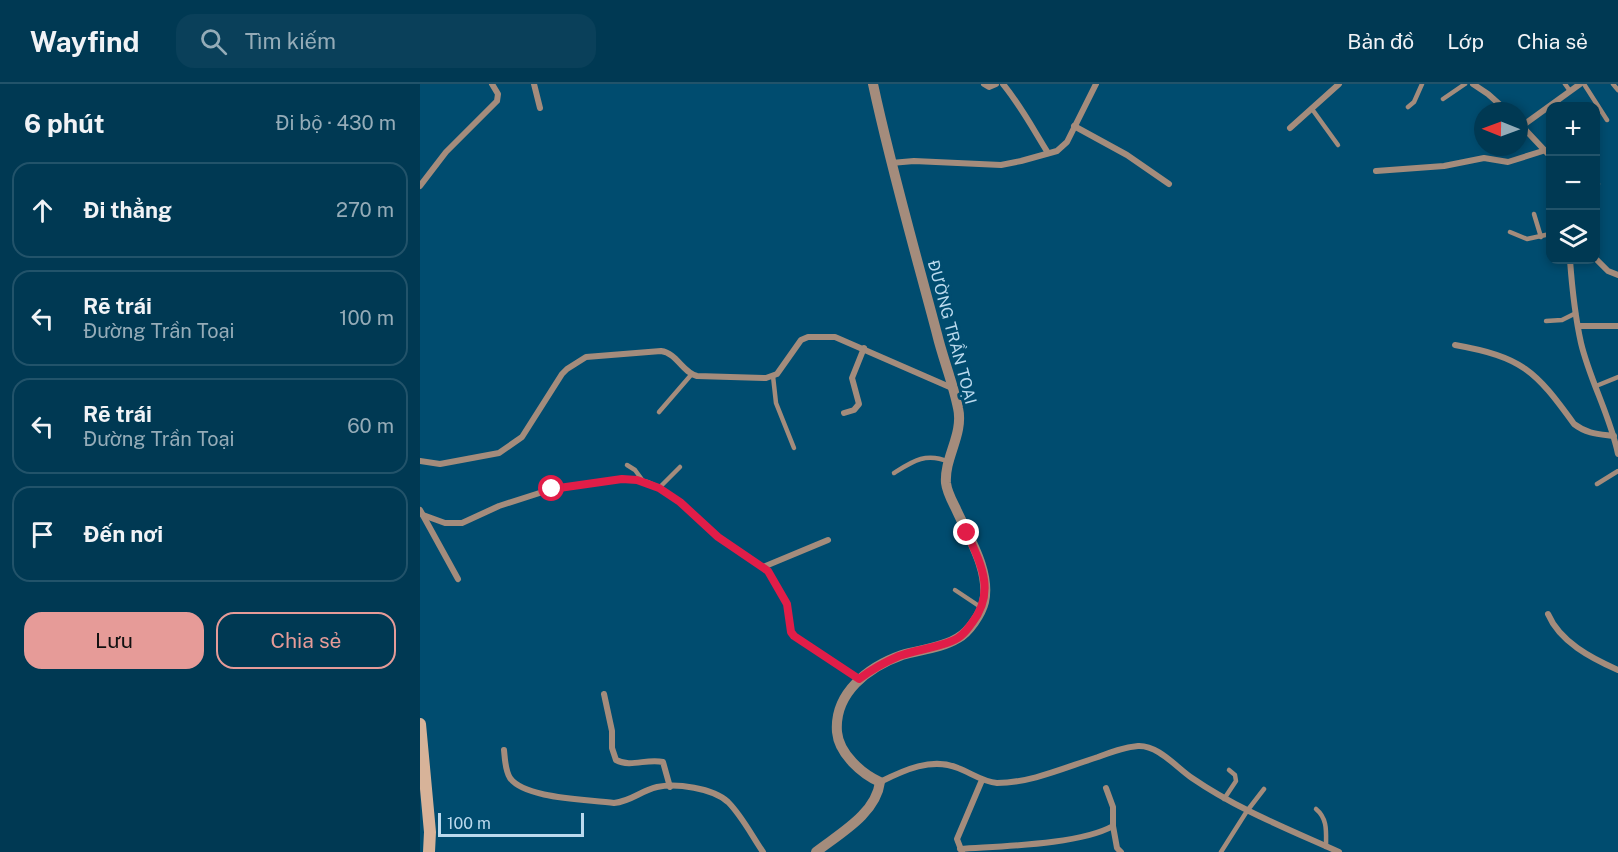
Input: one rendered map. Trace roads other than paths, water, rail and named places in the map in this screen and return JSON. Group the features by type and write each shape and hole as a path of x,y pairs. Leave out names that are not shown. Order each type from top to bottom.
{"main road":[{"path":"420,724 430,832 429,852"}],"street":[{"path":"420,186 434,165 497,101 498,94 492,84"},
{"path":"534,84 540,108"},
{"name":"ĐƯỜNG TRẦN TOẠI","path":"873,84 891,163 960,419 946,483 979,559 984,578 985,596 982,608"},
{"path":"984,84 989,87 996,84"},
{"path":"1003,84 1025,112 1048,153"},
{"path":"891,163 914,161 1001,165 1048,153 1063,147 1096,84"},
{"path":"1290,128 1339,84"},
{"path":"1473,84 1497,102"},
{"path":"1528,119 1582,84"},
{"path":"1074,126 1127,155 1169,184"},
{"path":"1528,132 1546,151"},
{"path":"1376,171 1444,165 1485,158 1508,162 1546,153"},
{"path":"1600,263 1608,271 1618,275"},
{"path":"1570,264 1582,344 1618,454"},
{"path":"1578,326 1618,326"},
{"path":"420,461 440,464 499,453 527,432 562,374 586,357 661,351 672,355 691,375 773,376 777,374 801,340 836,337 952,388"},
{"path":"1455,345 1498,354 1522,365 1531,372 1574,424 1590,434 1614,436"},
{"path":"844,413 854,410 859,404 852,378 864,348"},
{"path":"422,512 445,523 462,523 499,506 552,489 622,479 643,481 659,488 680,502 718,537 763,567 787,604 791,632 794,636 859,679"},
{"path":"422,512 458,579"},
{"path":"763,567 828,540"},
{"path":"880,782 858,768 837,735 838,716 842,704 859,679 883,663 959,638 982,608"},
{"path":"1548,614 1559,634 1618,670"},
{"path":"604,694 616,760 630,764 660,761 664,764 670,787"},
{"path":"816,852 859,819 876,795 880,782 900,772 928,765 956,767 982,780 994,783 1012,782 1057,771 1119,750 1144,746 1155,751 1224,799 1339,852"},
{"path":"504,750 505,765 509,776 516,784 534,793 614,803 626,802 638,794 657,787 698,788 728,803 763,852"},
{"path":"982,780 957,839 961,851 1061,840 1098,833 1113,826"},
{"path":"1106,788 1113,807 1113,826 1117,848 1121,852"}],"lane":[{"path":"1408,107 1414,102 1422,84"},
{"path":"1443,99 1465,84"},
{"path":"1565,84 1570,91"},
{"path":"1582,84 1607,120"},
{"path":"1613,84 1618,90"},
{"path":"1312,109 1338,145"},
{"path":"1534,214 1542,237"},
{"path":"1510,232 1527,239 1546,236"},
{"path":"1546,321 1562,320 1576,313"},
{"path":"659,411 691,375"},
{"path":"773,376 774,396 794,448"},
{"path":"1596,386 1618,377"},
{"path":"894,473 921,458 936,458 949,462"},
{"path":"627,465 643,481"},
{"path":"659,488 680,467"},
{"path":"1596,484 1618,471"},
{"path":"955,590 982,608"},
{"path":"1224,799 1236,781 1235,775 1229,770"},
{"path":"1221,852 1264,789"},
{"path":"1316,809 1326,823 1326,847"}]}
